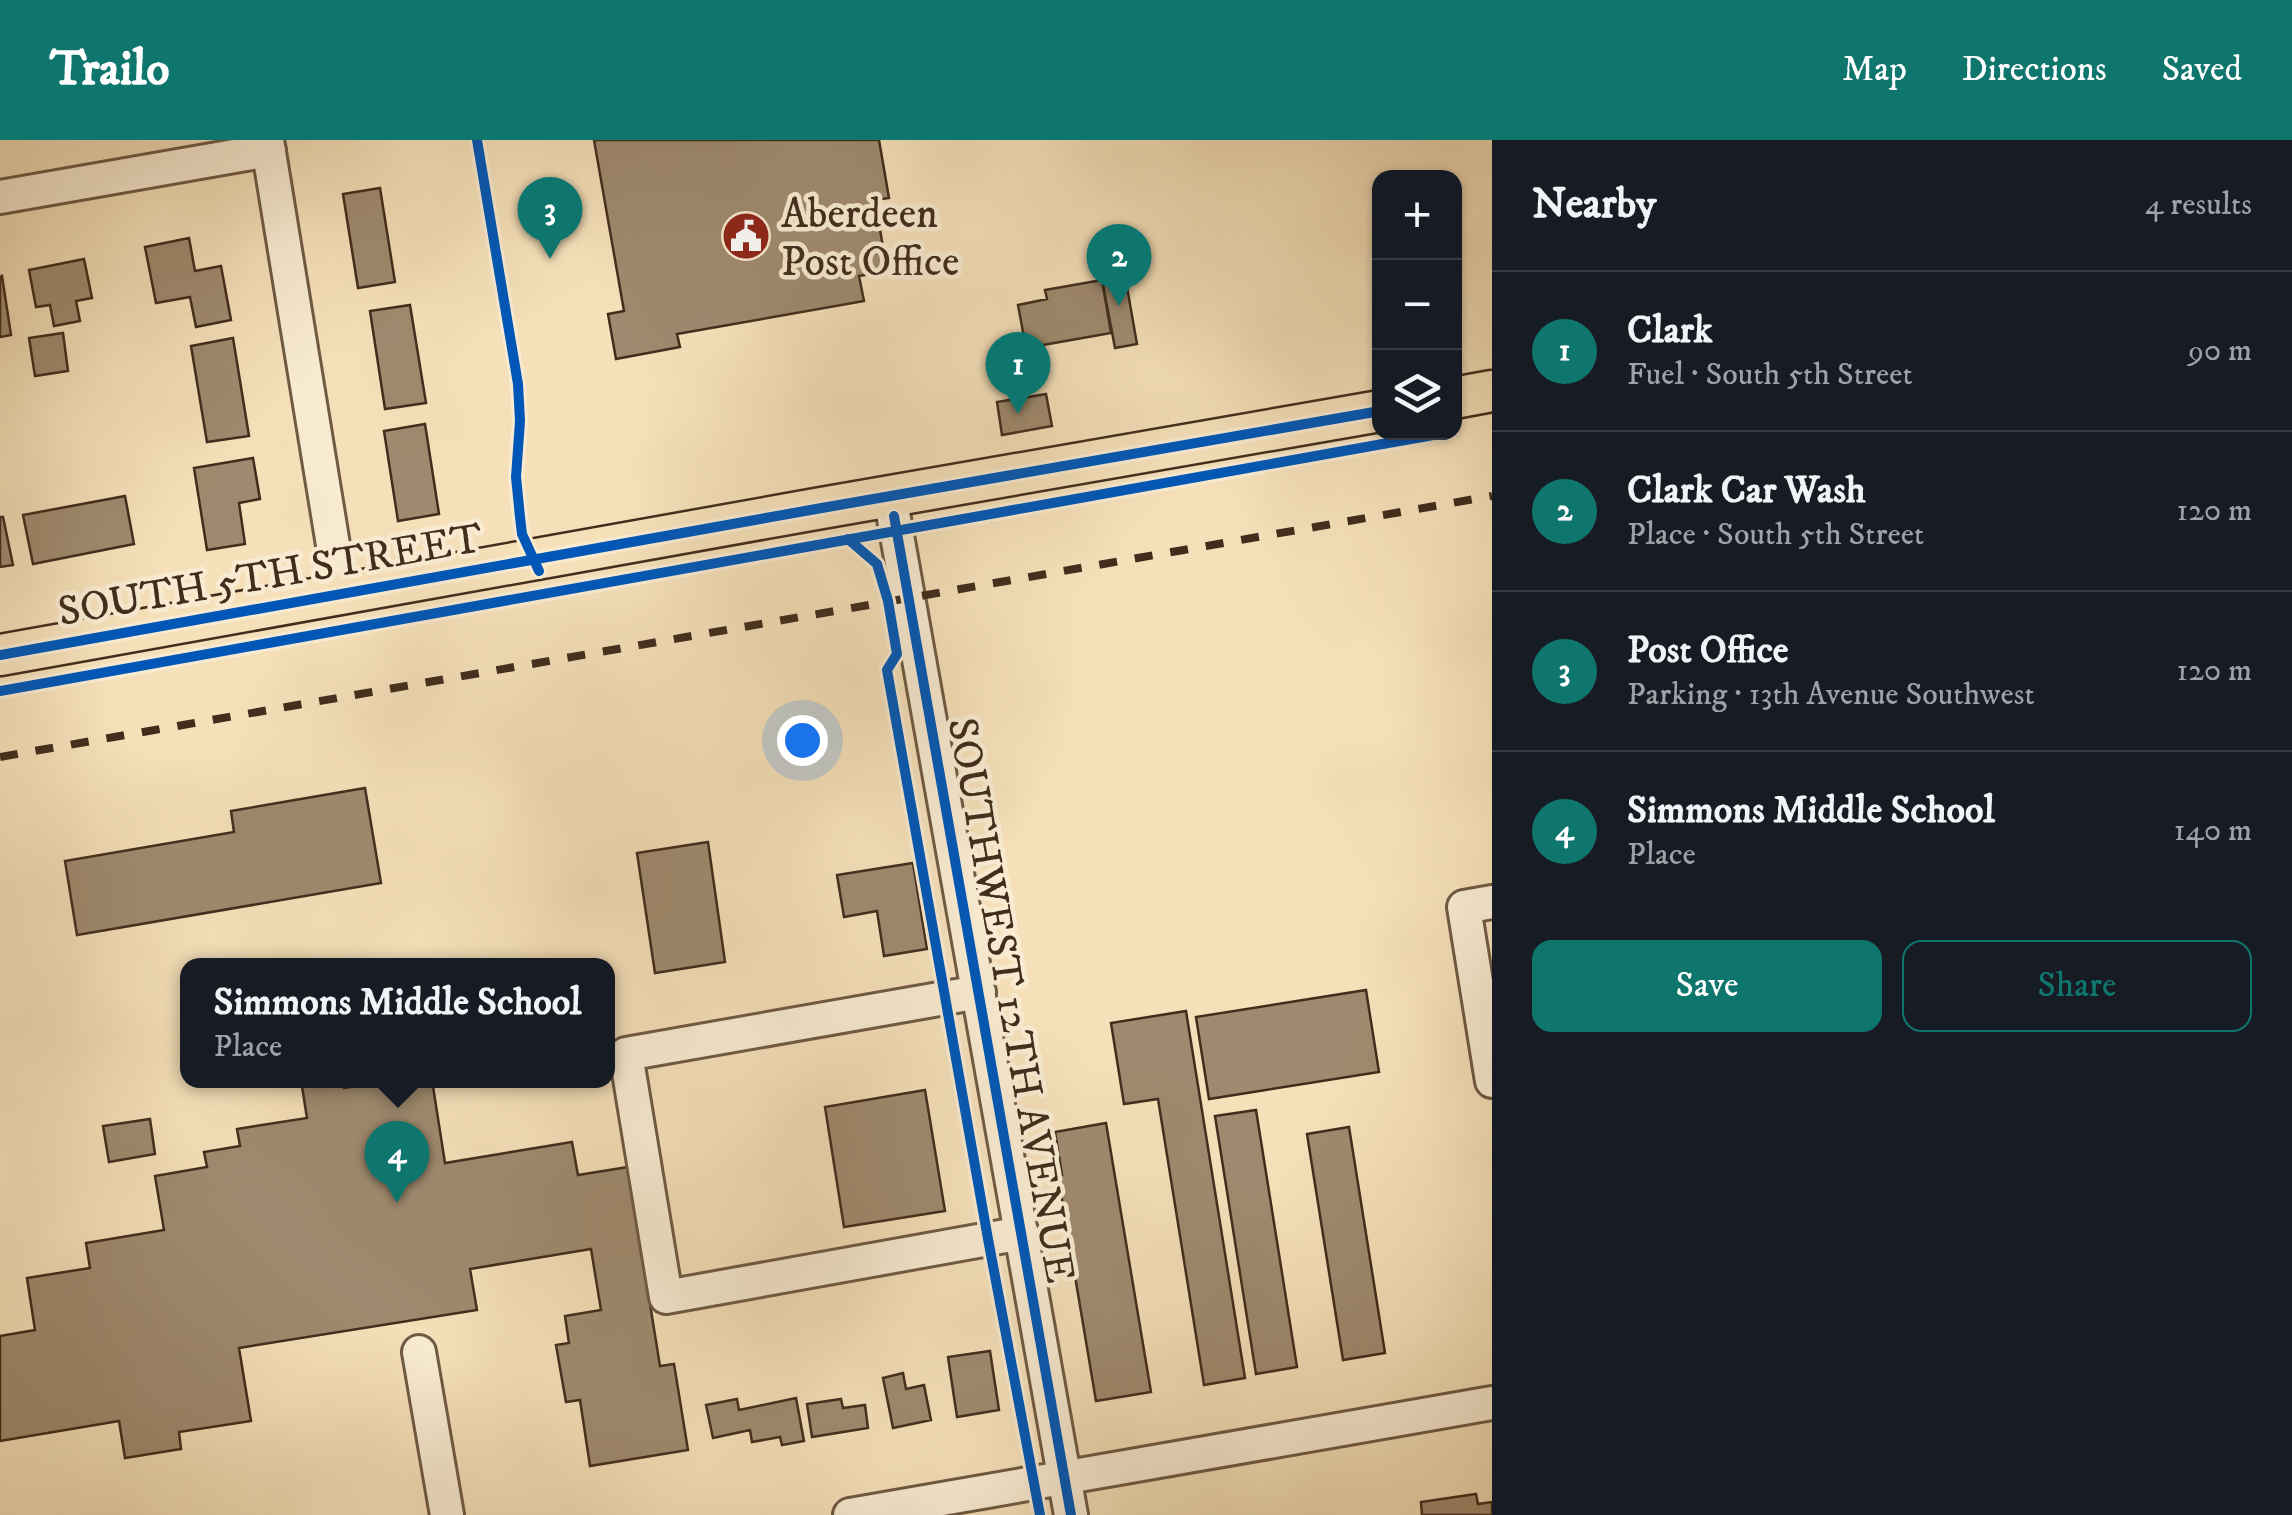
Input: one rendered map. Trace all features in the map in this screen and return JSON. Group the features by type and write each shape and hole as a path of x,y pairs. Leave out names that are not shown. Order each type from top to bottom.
{"main road":[{"path":"1462,397 1492,391"},
{"name":"SOUTH 5TH STREET","path":"0,655 1372,412"}],"street":[{"path":"0,197 268,145 341,594"},
{"name":"SOUTHWEST 12TH AVENUE","path":"890,496 1072,1515"},
{"path":"1478,904 1492,1081"},
{"path":"979,992 626,1054 666,1297 1022,1233"},
{"path":"419,1352 446,1515"},
{"path":"850,1515 1492,1403"}],"building":[{"name":"Aberdeen Post Office","path":"594,140 879,140 889,198 875,200 887,271 859,276 864,301 677,334 680,347 616,359 608,314 624,311"},
{"path":"380,188 395,282 358,288 343,194"},
{"path":"189,238 195,271 221,266 231,320 196,327 190,297 156,303 145,247"},
{"path":"1121,253 1137,344 1115,348 1098,258"},
{"path":"84,259 92,298 76,301 80,321 54,326 50,305 36,307 29,270"},
{"path":"0,277 11,335 0,337"},
{"path":"1102,280 1111,333 1026,348 1018,305 1047,299 1045,290"},
{"path":"410,305 426,403 385,409 370,311"},
{"path":"63,333 68,371 35,376 29,338"},
{"path":"233,338 249,436 207,442 191,346"},
{"path":"1046,394 1052,426 1002,435 997,402"},
{"path":"425,424 439,514 398,521 384,431"},
{"path":"253,458 260,499 239,503 245,544 207,550 194,468"},
{"path":"125,496 134,544 33,564 23,515"},
{"path":"0,517 13,565 0,567"},
{"path":"365,788 381,883 77,935 65,861 234,832 231,811"},
{"path":"708,842 725,962 655,973 637,853"},
{"path":"913,863 927,949 884,956 877,911 844,917 837,875"},
{"path":"1366,990 1379,1072 1209,1099 1196,1017"},
{"path":"1186,1011 1245,1378 1204,1385 1158,1099 1124,1104 1111,1023"},
{"path":"302,1088 433,1088 445,1163 572,1142 578,1175 628,1167 660,1366 674,1364 688,1450 590,1466 580,1400 566,1402 556,1345 569,1343 565,1316 601,1310 591,1249 470,1269 477,1310 239,1348 251,1421 179,1432 181,1449 125,1458 119,1421 0,1441 0,1336 35,1330 27,1278 90,1268 86,1243 164,1230 155,1176 207,1167 204,1152 240,1146 237,1129 307,1118"},
{"path":"925,1090 945,1211 844,1227 825,1107"},
{"path":"1256,1110 1297,1367 1256,1374 1215,1116"},
{"path":"150,1119 155,1154 109,1162 103,1126"},
{"path":"1106,1123 1151,1392 1096,1401 1058,1175 1062,1175 1055,1132"},
{"path":"1349,1127 1385,1353 1343,1360 1307,1134"},
{"path":"990,1351 999,1410 957,1417 948,1357"},
{"path":"903,1373 906,1389 924,1385 931,1420 893,1428 883,1378"},
{"path":"796,1398 804,1441 782,1445 780,1437 752,1442 750,1430 713,1438 706,1405 737,1399 739,1410"},
{"path":"841,1399 843,1408 865,1405 868,1428 812,1437 807,1404"},
{"path":"1476,1494 1478,1504 1492,1502 1492,1515 1422,1515 1421,1502"}],"railway":[{"path":"0,757 1492,496"}],"cycle path":[{"path":"477,140 518,384 516,477 522,534 539,571"},
{"path":"0,655 1372,412"},
{"path":"0,691 1405,440"},
{"path":"894,516 1071,1515"},
{"path":"848,539 877,564 888,601 897,654 887,670 1040,1515"}],"place":[{"name":"Aberdeen Post Office","path":"746,236"},
{"name":"Post Office","path":"550,259"},
{"name":"Clark Car Wash","path":"1119,306"},
{"name":"Clark","path":"1018,414"},
{"name":"Simmons Middle School","path":"397,1203"}]}
